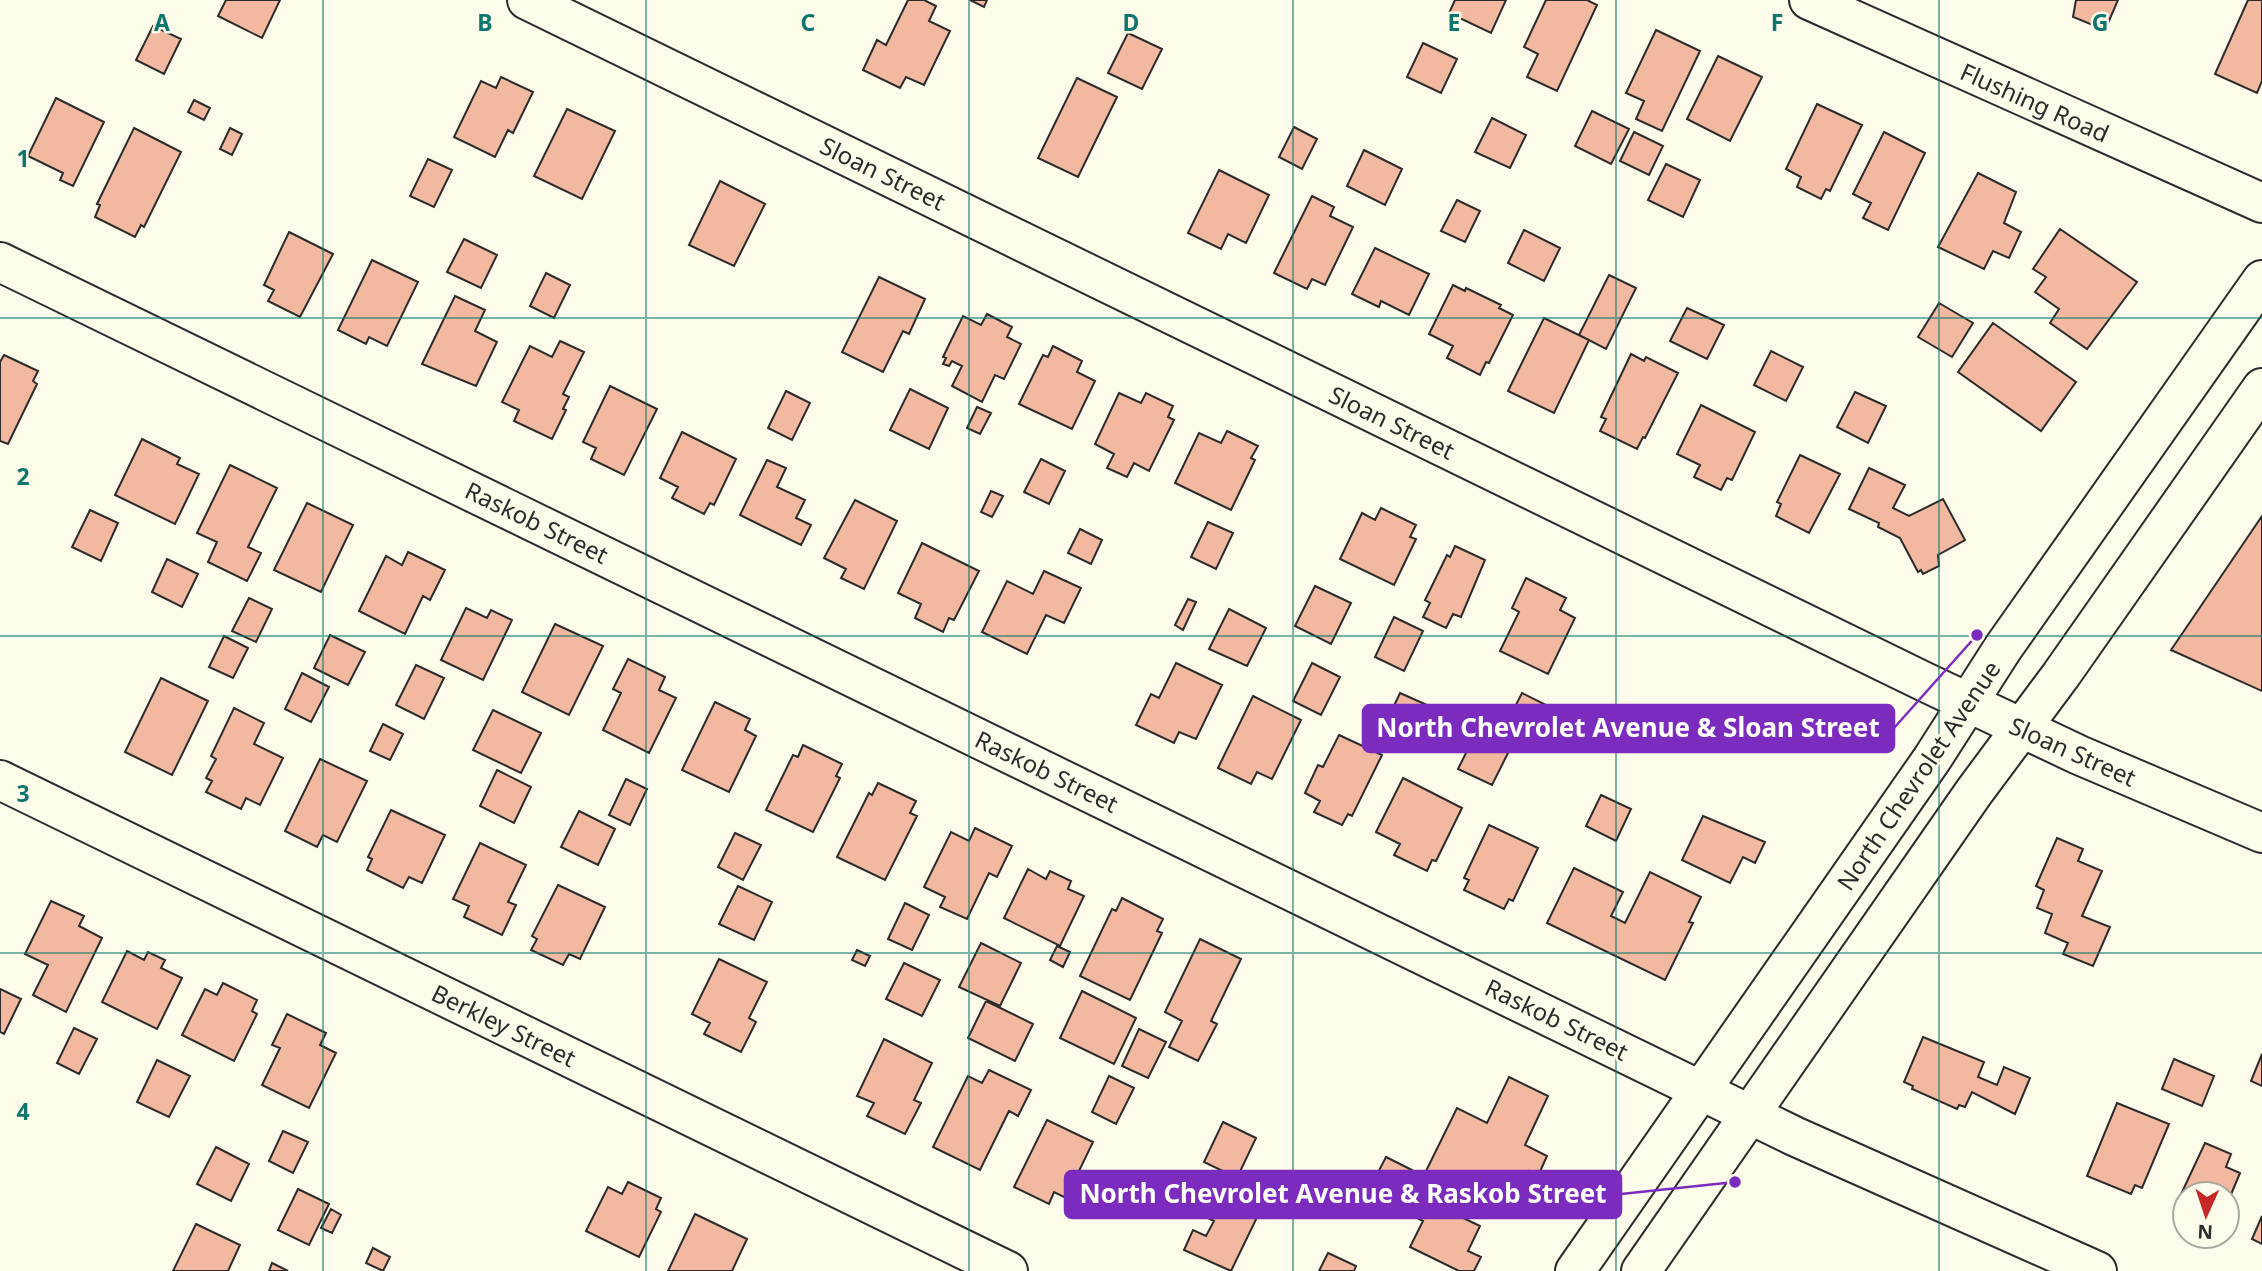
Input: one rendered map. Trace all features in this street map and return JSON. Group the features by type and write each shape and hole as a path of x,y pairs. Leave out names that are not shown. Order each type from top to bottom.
{"street":[{"name":"Sloan Street","path":"527,0 2022,728 2262,833"},
{"name":"Flushing Road","path":"1809,0 2262,203"},
{"name":"Raskob Street","path":"0,262 1750,1114 2097,1271"},
{"name":"North Chevrolet Avenue","path":"1575,1271 2003,648 2262,280"},
{"path":"1642,1271 1974,792 2262,388"},
{"name":"Berkley Street","path":"0,780 1008,1271"}],"building":[{"path":"226,0 280,0 262,38 218,16"},
{"path":"908,0 924,0 936,6 929,21 950,31 924,85 906,77 900,88 863,70 877,40 886,45"},
{"path":"970,0 987,0 984,7"},
{"path":"1455,0 1506,0 1491,33 1449,13"},
{"path":"1546,0 1587,0 1597,5 1557,91 1527,77 1538,54 1524,47"},
{"path":"2076,0 2118,0 2105,30 2073,17"},
{"path":"2248,0 2262,0 2262,81 2257,93 2215,74"},
{"path":"153,26 181,39 164,74 136,60"},
{"path":"1656,30 1700,51 1662,131 1636,119 1644,101 1626,93"},
{"path":"1128,33 1162,49 1142,89 1108,73"},
{"path":"1423,43 1457,59 1441,93 1407,77"},
{"path":"1718,56 1762,77 1730,141 1687,119"},
{"path":"501,77 533,92 513,133 508,130 495,157 454,137 481,81 496,88"},
{"path":"1077,78 1117,97 1078,177 1038,158"},
{"path":"56,98 104,122 73,186 60,180 63,173 28,156"},
{"path":"194,100 210,108 204,120 188,112"},
{"path":"1817,104 1862,125 1830,191 1826,189 1821,199 1797,187 1801,177 1786,169"},
{"path":"567,109 615,131 582,199 534,176"},
{"path":"1592,111 1629,129 1611,164 1575,146"},
{"path":"1492,118 1526,135 1510,168 1475,152"},
{"path":"1294,127 1317,139 1302,169 1279,157"},
{"path":"134,128 181,152 144,227 141,225 135,237 95,217 100,205 97,204"},
{"path":"230,128 242,134 232,155 220,149"},
{"path":"1634,132 1663,146 1649,175 1620,161"},
{"path":"1884,132 1925,153 1888,230 1863,218 1871,203 1853,194"},
{"path":"1364,150 1402,169 1385,205 1347,186"},
{"path":"428,159 452,170 434,207 410,196"},
{"path":"1666,164 1700,180 1683,217 1648,200"},
{"path":"1219,170 1269,195 1246,243 1228,234 1221,249 1188,233"},
{"path":"1978,173 2016,192 2004,223 2021,232 2009,258 1993,251 1984,269 1938,247"},
{"path":"720,181 765,204 734,266 689,245"},
{"path":"1312,196 1334,207 1330,216 1353,227 1325,285 1312,279 1307,289 1274,273"},
{"path":"1457,200 1480,211 1465,242 1441,231"},
{"path":"2060,229 2137,282 2087,349 2050,323 2059,309 2035,292 2046,277 2033,269"},
{"path":"1524,230 1560,248 1544,281 1508,263"},
{"path":"289,232 333,254 300,317 268,301 274,290 264,285"},
{"path":"464,239 497,255 481,288 447,272"},
{"path":"1375,248 1429,274 1409,315 1381,301 1379,307 1352,294"},
{"path":"372,260 418,282 387,346 369,337 366,344 338,330"},
{"path":"546,273 570,285 554,318 530,306"},
{"path":"1609,275 1636,288 1606,349 1579,335"},
{"path":"879,277 925,299 909,334 903,331 883,372 842,352"},
{"path":"1453,285 1465,291 1466,288 1501,305 1499,308 1513,315 1489,363 1486,362 1480,375 1447,358 1453,346 1429,334"},
{"path":"455,296 485,310 475,331 497,342 476,386 422,364"},
{"path":"1939,303 1973,323 1952,357 1918,337"},
{"path":"1687,308 1724,325 1707,359 1670,341"},
{"path":"987,314 1012,327 1007,337 1021,344 1004,379 995,375 982,402 952,386 962,366 952,361 949,366 943,364 946,358 943,357 963,316 981,325"},
{"path":"1544,318 1589,340 1554,413 1508,391"},
{"path":"1993,323 2076,382 2041,431 1958,372"},
{"path":"560,341 584,352 563,394 569,397 563,409 566,410 552,439 514,421 519,410 502,402 530,346 552,357"},
{"path":"1053,346 1082,361 1077,372 1095,381 1072,429 1019,404 1043,355 1048,357"},
{"path":"1771,351 1803,367 1786,401 1754,385"},
{"path":"1631,354 1644,361 1646,357 1678,373 1637,449 1600,431 1606,419 1601,417"},
{"path":"4,355 38,371 33,381 37,384 8,444 0,441 0,362"},
{"path":"610,386 657,409 624,475 591,459 596,448 583,442"},
{"path":"910,389 948,408 929,449 890,430"},
{"path":"786,391 810,403 792,440 768,428"},
{"path":"1855,392 1886,406 1868,443 1837,427"},
{"path":"1119,393 1141,403 1146,393 1173,406 1168,417 1174,420 1149,471 1134,463 1127,477 1107,468 1114,454 1095,444"},
{"path":"1701,405 1755,432 1732,480 1727,478 1721,490 1694,477 1700,465 1677,454"},
{"path":"977,407 991,413 980,434 967,428"},
{"path":"1227,431 1258,446 1251,458 1255,460 1231,510 1175,483 1199,433 1221,443"},
{"path":"682,432 736,459 714,505 710,503 704,514 672,498 678,487 660,478"},
{"path":"142,439 180,458 177,464 199,474 175,524 115,495"},
{"path":"1800,455 1840,474 1809,533 1776,516 1781,504 1777,502"},
{"path":"1041,459 1065,471 1049,504 1024,492"},
{"path":"767,460 786,468 777,487 805,500 796,518 811,525 801,545 740,515"},
{"path":"230,465 277,488 248,547 261,553 247,581 208,562 217,542 197,533"},
{"path":"1869,468 1905,485 1893,508 1909,516 1943,499 1965,540 1938,555 1939,566 1923,574 1921,570 1918,572 1900,538 1878,527 1879,523 1849,509"},
{"path":"991,491 1003,496 992,517 981,512"},
{"path":"855,500 897,521 864,589 841,578 846,569 824,558"},
{"path":"307,503 353,525 321,592 274,570"},
{"path":"1381,508 1416,525 1410,537 1416,539 1394,585 1340,559 1362,513 1375,520"},
{"path":"90,510 118,523 101,561 72,547"},
{"path":"2262,516 2262,691 2171,650"},
{"path":"1208,522 1233,533 1216,569 1191,557"},
{"path":"1080,529 1102,540 1091,564 1068,553"},
{"path":"922,543 979,571 954,620 949,618 943,632 915,618 921,604 898,593"},
{"path":"1455,546 1485,560 1461,617 1453,614 1446,628 1423,617 1430,603 1425,600 1447,555 1450,557"},
{"path":"408,552 445,570 430,600 423,596 405,634 359,611 386,556 402,565"},
{"path":"167,559 198,574 182,607 152,592"},
{"path":"1044,571 1081,588 1064,623 1046,615 1027,654 982,632 1007,581 1033,594"},
{"path":"1526,578 1566,598 1560,610 1575,618 1548,674 1500,651 1519,612 1512,608"},
{"path":"1315,586 1351,603 1331,644 1295,626"},
{"path":"249,598 272,609 256,642 232,631"},
{"path":"1188,599 1196,602 1183,630 1175,625"},
{"path":"466,608 487,618 491,610 512,620 483,680 441,660"},
{"path":"1229,609 1266,628 1247,666 1209,649"},
{"path":"1394,617 1423,631 1404,671 1375,657"},
{"path":"555,624 603,646 569,715 522,692"},
{"path":"330,635 365,652 348,685 314,668"},
{"path":"224,636 248,648 233,678 209,667"},
{"path":"628,659 665,677 659,690 676,698 649,753 603,730 621,693 613,689"},
{"path":"1176,663 1222,685 1196,739 1179,732 1174,743 1136,725 1151,694 1159,698"},
{"path":"1312,663 1340,677 1321,715 1293,701"},
{"path":"416,665 444,678 424,719 396,705"},
{"path":"302,673 329,687 311,722 285,709"},
{"path":"161,678 208,701 172,775 125,752"},
{"path":"1400,693 1427,705 1409,742 1383,729"},
{"path":"1522,693 1548,706 1531,741 1504,728"},
{"path":"1253,696 1301,720 1272,779 1257,772 1251,784 1218,768"},
{"path":"715,702 750,719 745,730 756,736 729,792 682,770"},
{"path":"234,708 264,723 254,744 283,758 260,805 246,798 241,809 206,792 212,781 206,778 216,759 211,756"},
{"path":"493,710 541,733 521,773 473,750"},
{"path":"383,724 403,734 390,760 370,751"},
{"path":"1479,727 1513,743 1492,785 1458,769"},
{"path":"1339,735 1382,755 1352,816 1348,814 1342,825 1314,812 1320,801 1305,793 1318,765 1323,767"},
{"path":"803,745 842,764 836,776 840,778 813,832 766,810 793,755 798,757"},
{"path":"320,759 367,781 337,842 323,835 317,847 285,831"},
{"path":"497,770 531,787 514,823 480,806"},
{"path":"1403,778 1462,808 1436,861 1432,860 1427,871 1394,855 1400,844 1376,832"},
{"path":"626,779 647,789 630,825 609,815"},
{"path":"878,783 916,801 910,813 917,816 885,880 837,857 869,793 872,795"},
{"path":"1601,795 1631,809 1616,841 1586,826"},
{"path":"391,810 445,835 422,883 409,877 403,888 367,870 372,859 368,857"},
{"path":"579,811 615,829 598,865 561,847"},
{"path":"1703,816 1765,842 1755,863 1743,857 1730,883 1682,860"},
{"path":"1489,825 1538,848 1513,901 1509,899 1504,909 1464,890 1469,880 1464,878"},
{"path":"975,828 1012,846 997,877 989,873 967,919 940,907 945,897 924,887 951,832 969,841"},
{"path":"735,833 761,845 743,880 718,867"},
{"path":"2057,838 2083,849 2078,861 2102,871 2082,916 2110,927 2093,966 2063,954 2068,943 2045,933 2052,914 2037,908 2044,890 2036,886"},
{"path":"480,843 526,865 508,902 516,905 502,935 464,917 469,906 453,899"},
{"path":"1574,868 1623,892 1611,916 1625,923 1650,872 1701,897 1689,922 1693,923 1665,980 1547,923"},
{"path":"1028,869 1046,879 1050,871 1071,881 1068,889 1084,896 1060,946 1004,918"},
{"path":"558,885 605,907 580,959 569,954 563,965 531,950 537,939 532,936"},
{"path":"738,886 772,902 754,940 719,924"},
{"path":"1122,898 1163,919 1157,931 1162,933 1130,1000 1080,976 1112,909 1116,911"},
{"path":"51,901 84,916 79,926 102,938 66,1012 33,995 48,965 25,954"},
{"path":"905,903 929,915 912,950 888,939"},
{"path":"1200,939 1241,959 1211,1021 1217,1024 1198,1061 1169,1047 1182,1021 1165,1012"},
{"path":"981,943 1021,963 1000,1006 959,987"},
{"path":"1057,946 1070,952 1063,967 1050,960"},
{"path":"857,950 870,956 865,966 852,960"},
{"path":"127,951 144,960 148,952 165,960 161,968 182,978 157,1029 102,1002"},
{"path":"719,959 767,982 749,1018 756,1022 741,1052 704,1034 710,1023 692,1014"},
{"path":"904,963 940,980 922,1016 886,999"},
{"path":"223,983 257,1000 252,1011 257,1014 234,1061 182,1035 205,989 217,995"},
{"path":"0,989 21,999 4,1034 0,1032"},
{"path":"1082,991 1136,1018 1114,1064 1060,1038"},
{"path":"986,1001 1033,1024 1015,1061 968,1038"},
{"path":"287,1014 326,1033 320,1045 336,1053 309,1108 262,1085 280,1048 272,1045"},
{"path":"74,1028 97,1039 79,1074 57,1063"},
{"path":"1139,1029 1166,1042 1148,1078 1122,1066"},
{"path":"1923,1037 1984,1062 1978,1077 1997,1085 2004,1067 2030,1078 2015,1114 1972,1092 1965,1107 1959,1105 1957,1109 1912,1089 1913,1086 1904,1082"},
{"path":"884,1039 932,1063 914,1100 921,1103 905,1134 867,1116 874,1103 857,1096"},
{"path":"2262,1054 2262,1086 2251,1081"},
{"path":"2174,1059 2214,1076 2202,1106 2162,1089"},
{"path":"157,1060 190,1076 169,1117 137,1102"},
{"path":"989,1070 1031,1090 1018,1116 1009,1111 980,1170 933,1147 968,1076 982,1083"},
{"path":"1109,1076 1134,1088 1116,1124 1092,1112"},
{"path":"1509,1077 1548,1096 1525,1145 1547,1156 1538,1176 1529,1171 1528,1175 1522,1172 1503,1211 1425,1173 1457,1108 1487,1123"},
{"path":"2117,1103 2169,1124 2142,1188 2135,1185 2131,1194 2087,1176"},
{"path":"1047,1120 1093,1142 1066,1198 1054,1192 1049,1204 1014,1187"},
{"path":"1223,1122 1256,1138 1237,1178 1204,1162"},
{"path":"283,1131 308,1142 293,1173 269,1161"},
{"path":"2205,1143 2231,1154 2226,1167 2240,1173 2237,1180 2188,1180"},
{"path":"216,1147 249,1164 231,1201 197,1184"},
{"path":"1386,1157 1412,1170 1401,1194 1374,1180"},
{"path":"628,1182 661,1198 656,1209 661,1212 639,1257 586,1231 608,1187 622,1194"},
{"path":"1215,1184 1262,1207 1231,1271 1184,1250 1193,1230 1206,1236 1214,1221 1206,1217 1214,1203 1208,1200"},
{"path":"298,1189 329,1204 309,1245 278,1230"},
{"path":"1432,1203 1480,1226 1468,1251 1481,1257 1474,1271 1459,1271 1410,1247 1423,1221 1419,1219 1424,1207 1429,1209"},
{"path":"331,1209 341,1215 332,1233 321,1228"},
{"path":"695,1214 747,1239 732,1271 668,1271"},
{"path":"2262,1216 2262,1244 2252,1239"},
{"path":"196,1224 240,1245 228,1271 173,1271"},
{"path":"373,1248 390,1257 383,1271 366,1263"},
{"path":"1328,1253 1356,1266 1354,1271 1319,1271"},
{"path":"272,1263 288,1271 269,1271"}],"place":[{"name":"North Chevrolet Avenue & Sloan Street","path":"1977,635"},
{"name":"North Chevrolet Avenue & Raskob Street","path":"1735,1182"}]}
